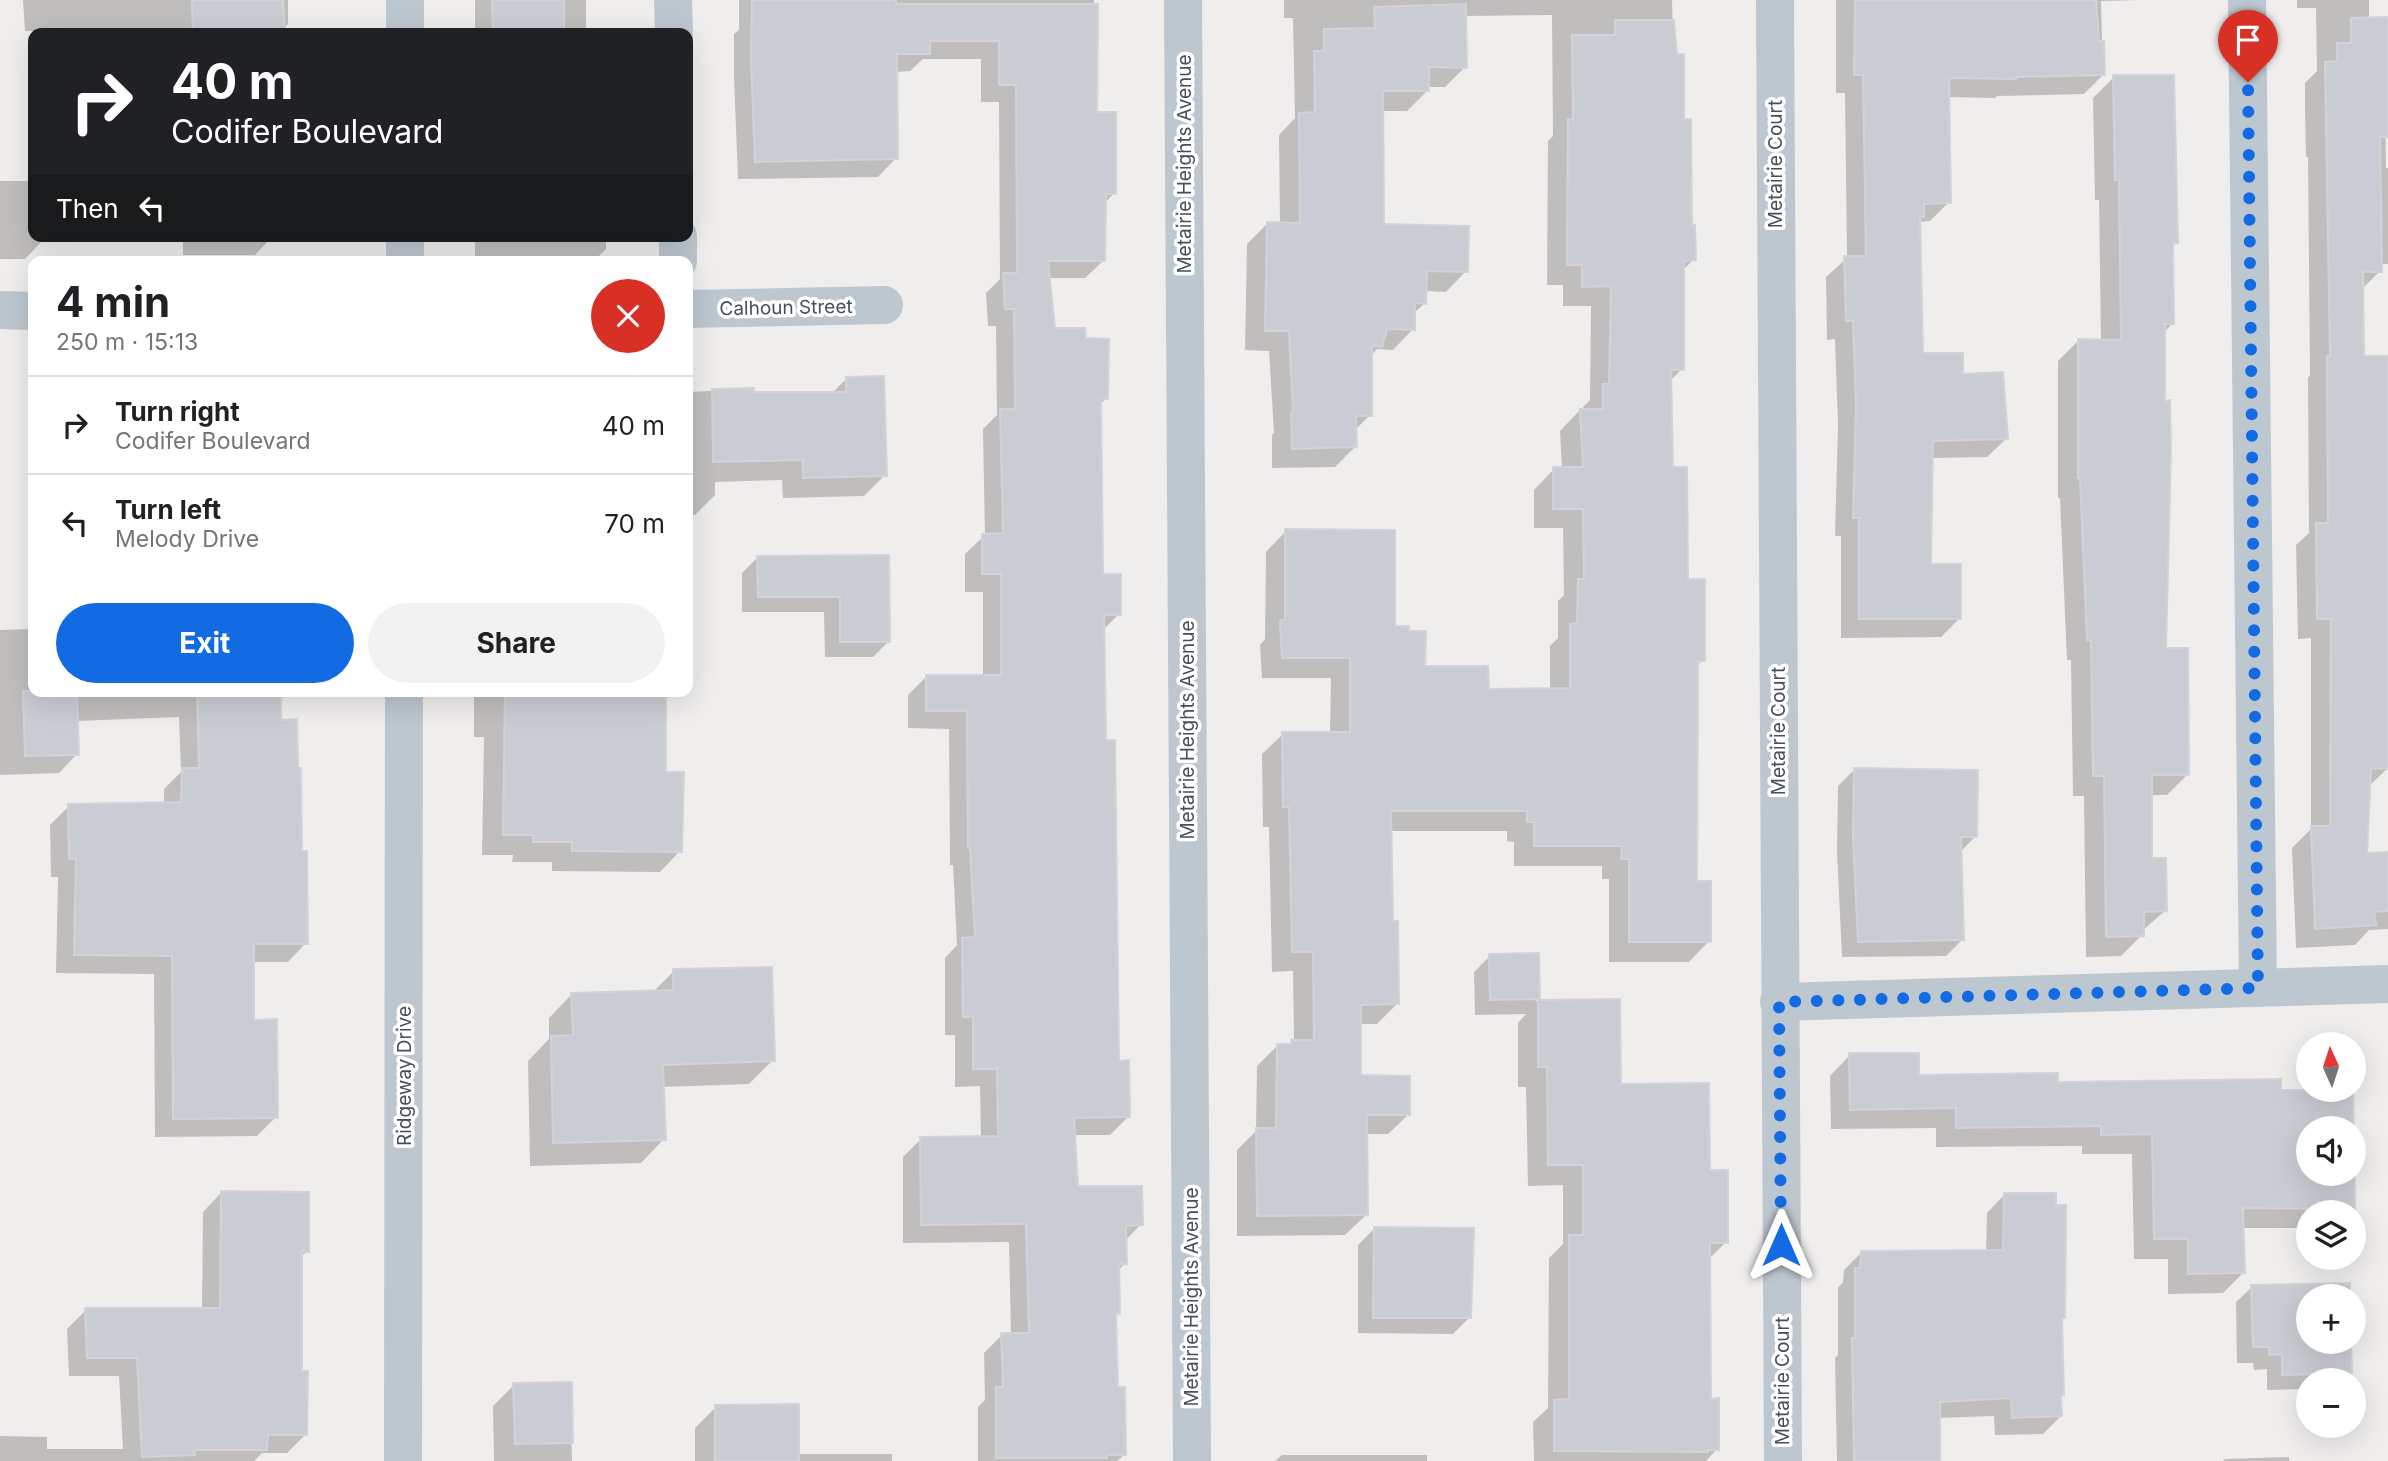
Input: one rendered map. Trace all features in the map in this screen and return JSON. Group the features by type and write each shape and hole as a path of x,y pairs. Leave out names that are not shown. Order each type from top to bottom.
{"street":[{"path":"405,0 405,28"},
{"path":"673,0 674,28"},
{"name":"Metairie Heights Avenue","path":"1182,0 1192,1461"},
{"name":"Metairie Court","path":"1774,0 1783,1461"},
{"path":"2247,0 2258,988"},
{"name":"Calhoun Street","path":"693,309 884,305"},
{"path":"0,310 28,311"},
{"name":"Ridgeway Drive","path":"403,1461 404,697"},
{"path":"1779,1002 2388,984"}],"building":[{"path":"192,0 283,0 285,28 193,28"},
{"path":"492,0 564,0 564,28 493,28"},
{"path":"752,0 896,0 896,4 1098,4 1097,112 1116,112 1116,194 1106,194 1105,261 1048,261 1055,328 1085,328 1086,338 1109,339 1108,399 1101,398 1103,574 1121,574 1121,615 1104,615 1106,740 1115,740 1119,1061 1129,1060 1130,1117 1074,1118 1078,1186 1142,1186 1143,1225 1126,1226 1127,1264 1119,1264 1120,1314 1116,1314 1118,1387 1125,1387 1126,1455 1107,1455 1107,1458 996,1458 996,1387 1003,1387 1001,1333 1029,1333 1026,1224 921,1225 920,1137 998,1136 997,1069 973,1069 973,1017 963,1017 962,938 975,937 968,848 967,711 926,711 926,675 1001,675 1001,574 982,574 982,534 1003,533 1000,409 1015,409 1014,309 1005,309 1003,273 1017,273 1016,85 999,85 999,41 930,41 930,54 897,54 898,159 755,162"},
{"path":"1855,0 2096,0 2099,41 2104,41 2105,75 2016,79 1949,78 1951,203 1924,204 1924,217 1920,217 1923,353 1963,353 1963,374 2003,372 2008,439 1933,441 1931,564 1961,564 1961,619 1859,619 1859,518 1853,518 1856,405 1853,321 1846,321 1844,256 1866,256 1863,75 1854,75"},
{"path":"1466,4 1467,68 1429,67 1429,91 1383,91 1384,224 1469,226 1468,272 1427,271 1426,304 1415,303 1415,330 1387,329 1382,347 1372,346 1372,416 1356,416 1357,447 1292,449 1289,331 1265,331 1267,222 1300,223 1299,113 1315,112 1314,51 1324,51 1324,29 1375,28 1374,7"},
{"path":"2388,17 2387,137 2380,137 2382,272 2363,272 2364,356 2388,356 2388,768 2371,769 2367,853 2388,852 2388,911 2374,912 2376,925 2315,929 2311,826 2330,826 2331,619 2317,619 2316,523 2328,523 2327,356 2330,356 2325,62 2337,61 2337,43 2351,43 2351,18"},
{"path":"1615,20 1674,20 1677,54 1684,54 1684,119 1691,119 1692,225 1695,225 1696,260 1684,261 1684,370 1671,370 1673,467 1687,467 1688,579 1705,579 1705,661 1698,661 1697,881 1711,881 1711,942 1629,942 1629,859 1621,859 1622,846 1534,846 1534,822 1527,822 1527,811 1391,811 1393,921 1398,921 1399,1004 1361,1005 1361,1075 1410,1076 1410,1115 1367,1115 1368,1215 1257,1216 1256,1128 1276,1128 1277,1044 1291,1044 1291,1040 1314,1040 1313,952 1292,952 1289,807 1283,807 1282,732 1350,732 1350,658 1282,658 1280,623 1285,620 1285,529 1395,530 1395,626 1409,626 1409,631 1426,631 1425,666 1488,666 1489,689 1570,688 1570,624 1577,623 1578,579 1584,579 1583,509 1553,509 1553,467 1583,467 1580,409 1603,409 1603,384 1609,384 1611,286 1582,287 1582,265 1567,265 1568,119 1573,119 1572,35 1615,35"},
{"path":"2113,75 2174,75 2178,243 2173,243 2174,324 2165,324 2165,401 2170,400 2171,449 2166,648 2188,648 2189,775 2152,775 2152,858 2166,858 2167,911 2144,912 2144,936 2106,937 2104,776 2093,776 2091,640 2087,640 2078,478 2078,339 2121,340 2119,180 2115,180"},
{"path":"884,376 887,476 803,478 803,460 713,462 712,389 846,392 846,377"},
{"path":"889,555 890,642 840,642 840,597 758,597 757,556"},
{"path":"23,691 28,691 28,697 77,697 79,755 25,756"},
{"path":"197,697 281,697 281,720 297,719 298,768 301,768 302,851 307,851 308,944 254,944 254,1020 277,1019 278,1118 173,1119 172,956 74,955 76,859 69,859 68,804 181,802 182,768 199,768"},
{"path":"505,697 666,697 666,772 684,772 682,852 572,851 572,842 533,842 533,835 503,835"},
{"path":"1854,768 1978,770 1977,837 1961,837 1964,940 1858,942 1853,836"},
{"path":"1539,953 1540,999 1490,1000 1489,954"},
{"path":"772,967 775,1061 663,1065 666,1140 553,1143 551,1036 573,1035 571,993 673,990 673,969"},
{"path":"1620,999 1621,1084 1709,1083 1710,1170 1728,1170 1728,1243 1710,1243 1711,1399 1719,1398 1719,1450 1554,1451 1554,1400 1569,1399 1569,1235 1583,1235 1583,1165 1548,1165 1547,1067 1538,1067 1538,1000"},
{"path":"1849,1053 1919,1053 1919,1075 2058,1073 2058,1082 2281,1079 2281,1090 2296,1090 2296,1102 2353,1102 2354,1116 2296,1116 2296,1186 2355,1186 2355,1200 2296,1200 2296,1208 2243,1208 2245,1273 2188,1274 2188,1239 2154,1239 2152,1134 2101,1135 2101,1126 1956,1128 1956,1108 1850,1110"},
{"path":"221,1191 309,1192 309,1252 302,1251 302,1371 308,1371 307,1435 268,1435 267,1450 194,1450 195,1455 142,1457 137,1358 87,1358 85,1308 220,1308"},
{"path":"2004,1193 2056,1193 2056,1205 2066,1205 2062,1416 2012,1418 2011,1398 1940,1402 1940,1461 1854,1461 1852,1338 1855,1338 1855,1268 1860,1268 1861,1251 2003,1250"},
{"path":"1374,1227 1474,1228 1471,1318 1373,1318"},
{"path":"2296,1284 2296,1354 2351,1354 2352,1368 2296,1368 2296,1375 2282,1375 2282,1354 2269,1355 2269,1347 2253,1347 2251,1285"},
{"path":"572,1382 573,1443 515,1444 513,1383"},
{"path":"799,1404 799,1461 715,1461 715,1405"}],"route":[{"path":"1781,1245 1779,1002 2258,988 2248,82"}]}
